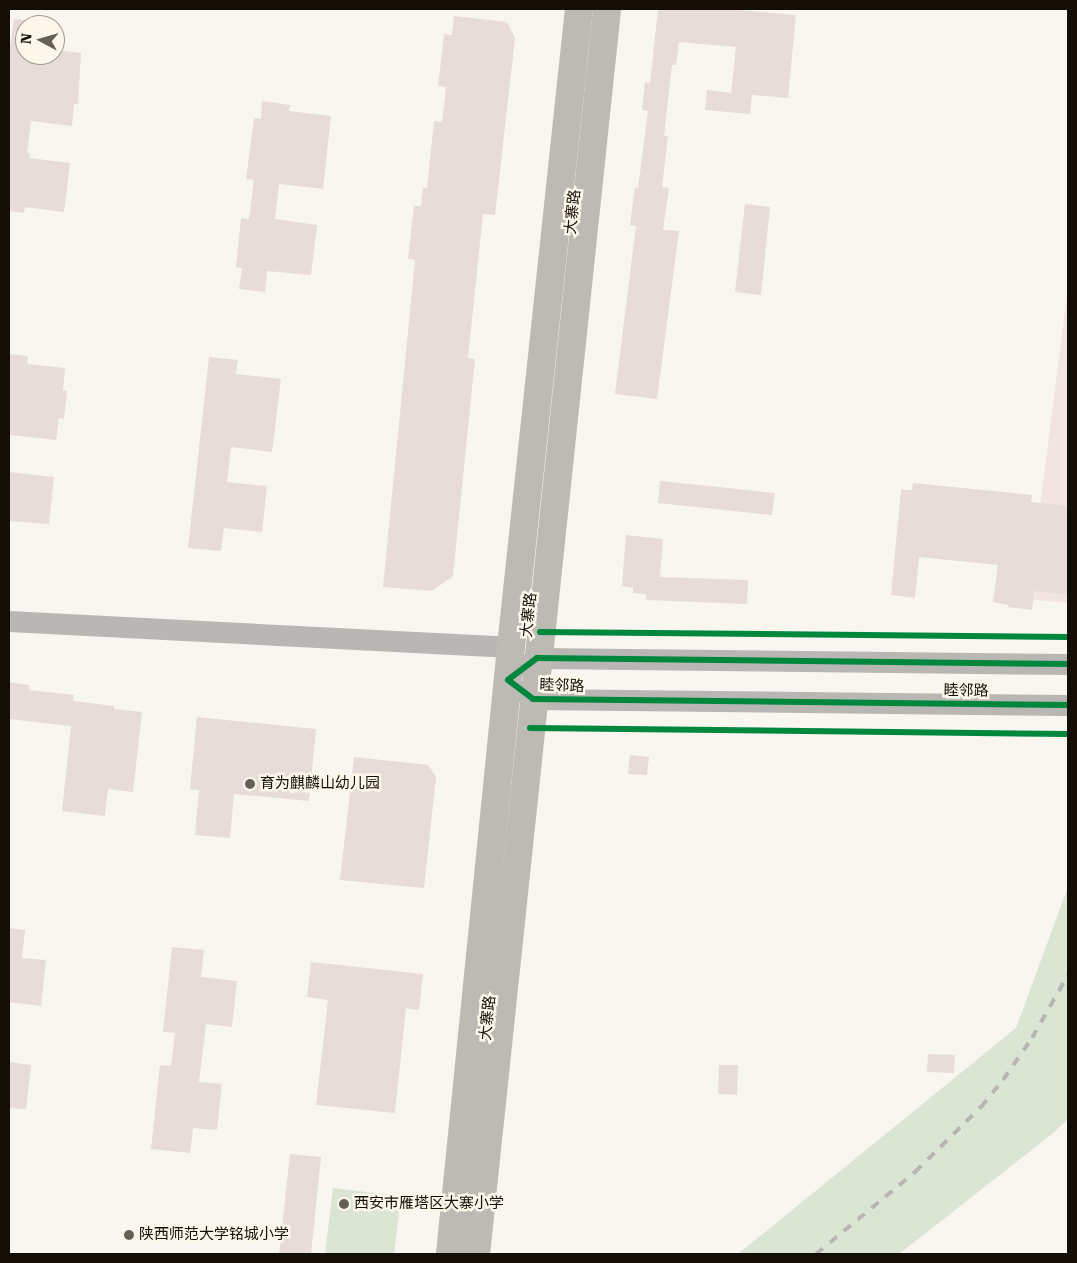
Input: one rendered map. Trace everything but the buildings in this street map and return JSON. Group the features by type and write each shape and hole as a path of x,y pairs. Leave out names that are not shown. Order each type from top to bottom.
{"main road":[{"name":"大寨路","path":"450,1254 511,648 579,9"},
{"name":"大寨路","path":"476,1254 537,658 607,9"}],"street":[{"path":"9,621 511,648"},
{"name":"睦邻路","path":"1068,664 537,658 508,680 533,699 1068,705"}],"shaded area":[{"path":"1068,288 1068,603 1028,599"}],"green space":[{"path":"1068,887 1068,1119 1052,1134 899,1254 738,1254 1016,1028"},
{"path":"333,1188 401,1196 394,1254 325,1254"}],"railway":[{"path":"816,1254 915,1172 981,1107 1003,1080 1032,1038 1068,975"}],"cycle path":[{"path":"540,632 1068,637"},
{"path":"1068,664 537,658 508,680 533,699 1068,705"},
{"path":"530,728 1068,734"}],"place":[{"name":"育为麒麟山幼儿园","path":"250,784"},
{"name":"西安市雁塔区大寨小学","path":"344,1204"},
{"name":"陕西师范大学铭城小学","path":"129,1235"}]}
